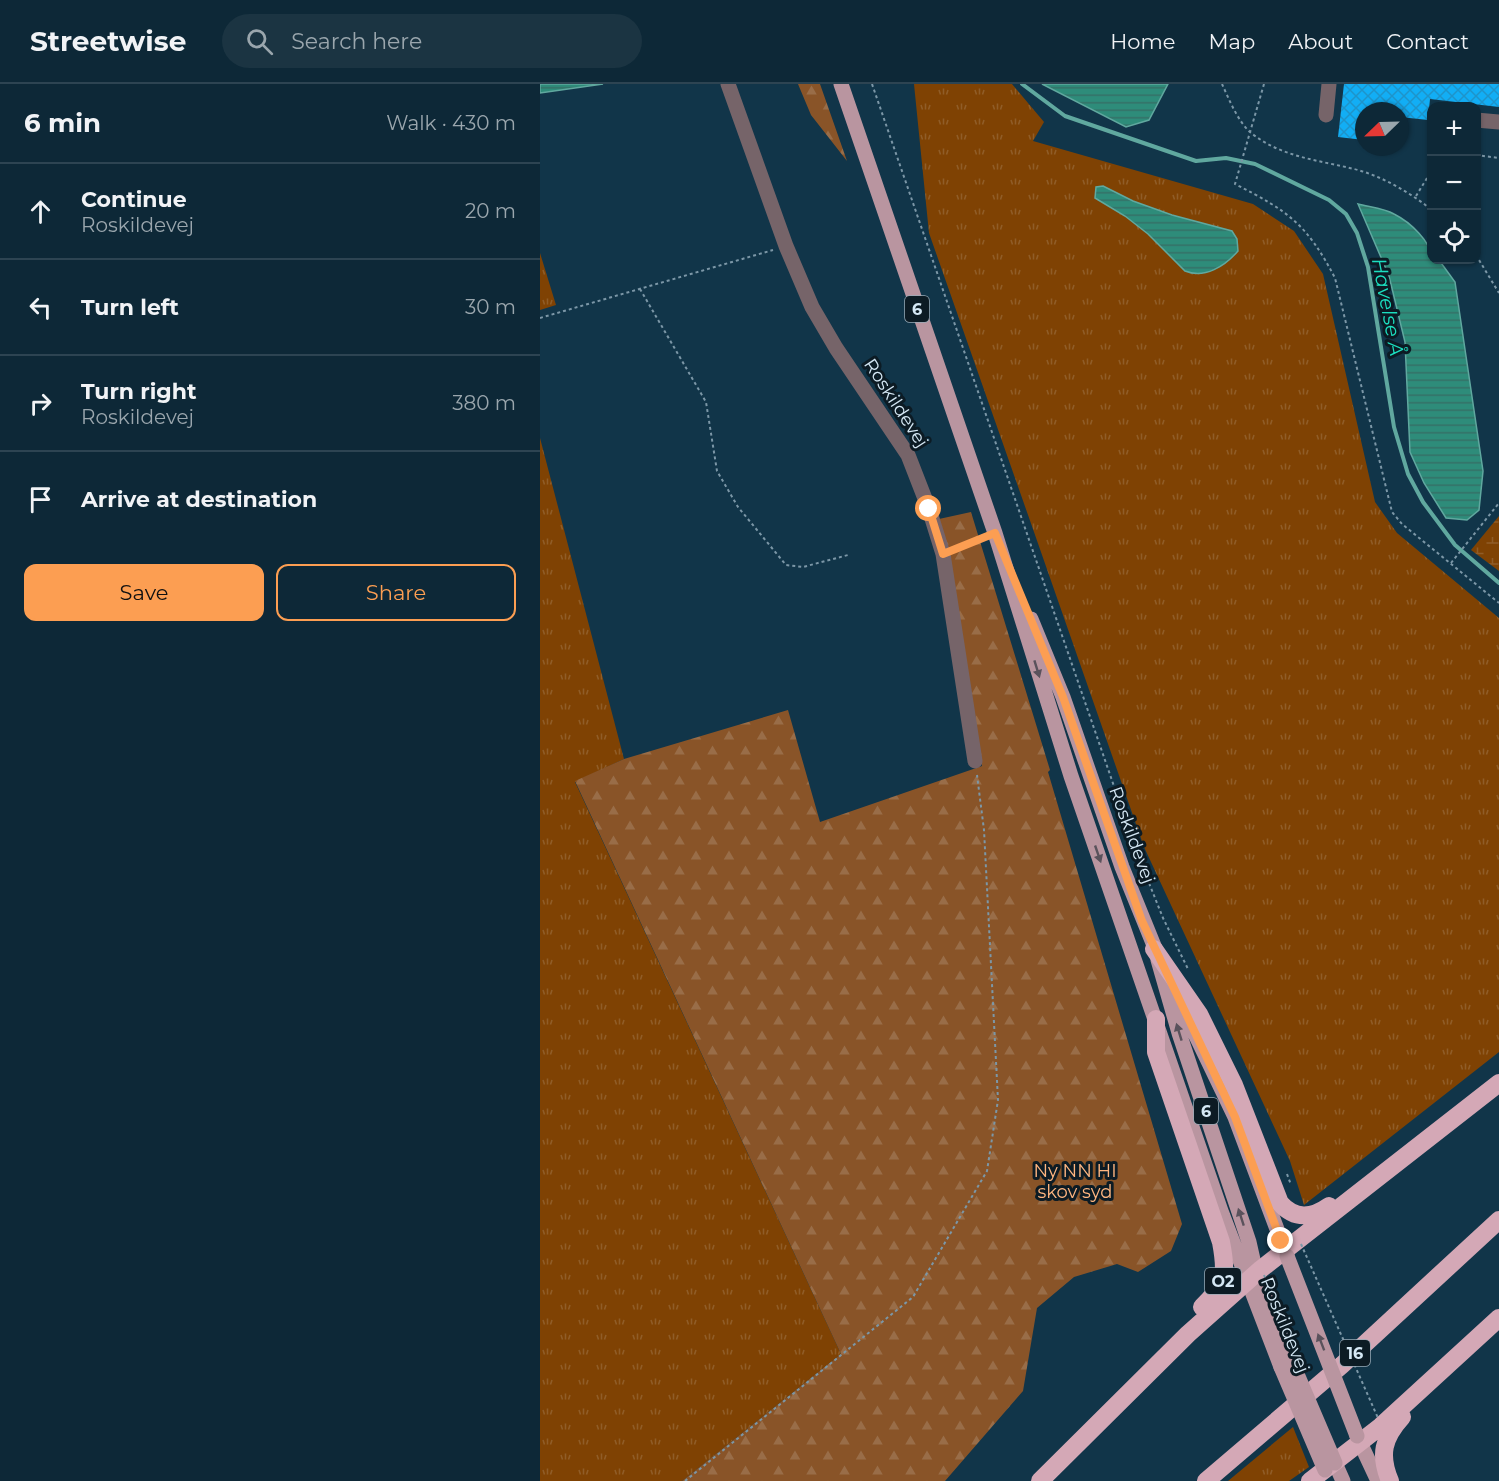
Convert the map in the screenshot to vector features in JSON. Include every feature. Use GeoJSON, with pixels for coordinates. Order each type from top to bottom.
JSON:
{"type":"FeatureCollection","features":[{"type":"Feature","properties":{"kind":"highway"},"geometry":{"type":"LineString","coordinates":[[1154,949],[1199,1014],[1234,1085],[1280,1203],[1295,1214],[1305,1217],[1317,1214],[1423,1133],[1470,1106]]}},
{"type":"Feature","properties":{"kind":"highway","name":"O2"},"geometry":{"type":"LineString","coordinates":[[1040,1481],[1069,1441],[1212,1298],[1224,1280],[1225,1263],[1221,1242],[1156,1052],[1156,1019]]}},
{"type":"Feature","properties":{"kind":"highway"},"geometry":{"type":"LineString","coordinates":[[1251,1278],[1499,1083]]}},
{"type":"Feature","properties":{"kind":"highway","name":"16"},"geometry":{"type":"LineString","coordinates":[[1206,1481],[1342,1365],[1499,1220]]}},
{"type":"Feature","properties":{"kind":"highway","name":"O2"},"geometry":{"type":"LineString","coordinates":[[1040,1481],[1188,1334],[1251,1278]]}},
{"type":"Feature","properties":{"kind":"highway"},"geometry":{"type":"LineString","coordinates":[[1310,1481],[1330,1472],[1358,1439],[1499,1319]]}},
{"type":"Feature","properties":{"kind":"highway"},"geometry":{"type":"LineString","coordinates":[[1390,1481],[1383,1453],[1392,1428],[1482,1341],[1499,1319]]}},
{"type":"Feature","properties":{"kind":"main road","name":"Roskildevej"},"geometry":{"type":"LineString","coordinates":[[841,84],[995,533],[1071,776],[1156,1019],[1251,1278],[1330,1472],[1343,1481]]}},
{"type":"Feature","properties":{"kind":"main road","name":"Roskildevej"},"geometry":{"type":"LineString","coordinates":[[995,533],[1063,697],[1122,867],[1154,949],[1235,1117],[1293,1247],[1358,1439],[1378,1481]]}},
{"type":"Feature","properties":{"kind":"main road","name":"Roskildevej"},"geometry":{"type":"LineString","coordinates":[[1154,949],[1179,1033],[1250,1242],[1251,1278]]}},
{"type":"Feature","properties":{"kind":"street","name":"Roskildevej"},"geometry":{"type":"LineString","coordinates":[[728,84],[786,246],[812,307],[908,455],[929,509],[943,554],[975,761]]}},
{"type":"Feature","properties":{"kind":"street"},"geometry":{"type":"LineString","coordinates":[[1326,115],[1329,84]]}},
{"type":"Feature","properties":{"kind":"street"},"geometry":{"type":"LineString","coordinates":[[1481,120],[1499,122]]}},
{"type":"Feature","properties":{"kind":"path"},"geometry":{"type":"LineString","coordinates":[[872,84],[1137,853],[1163,918],[1188,970]]}},
{"type":"Feature","properties":{"kind":"path"},"geometry":{"type":"LineString","coordinates":[[1222,84],[1249,130],[1270,146],[1306,160],[1356,169],[1416,197],[1427,207]]}},
{"type":"Feature","properties":{"kind":"path"},"geometry":{"type":"LineString","coordinates":[[1264,84],[1235,184],[1292,217],[1318,244],[1335,278],[1392,512],[1402,524],[1499,603]]}},
{"type":"Feature","properties":{"kind":"path"},"geometry":{"type":"LineString","coordinates":[[1481,156],[1499,158]]}},
{"type":"Feature","properties":{"kind":"path"},"geometry":{"type":"LineString","coordinates":[[1416,197],[1427,177]]}},
{"type":"Feature","properties":{"kind":"path"},"geometry":{"type":"LineString","coordinates":[[540,318],[786,246]]}},
{"type":"Feature","properties":{"kind":"path"},"geometry":{"type":"LineString","coordinates":[[1481,263],[1499,293]]}},
{"type":"Feature","properties":{"kind":"path"},"geometry":{"type":"LineString","coordinates":[[640,289],[706,402],[717,471],[738,507],[786,565],[803,567],[848,555]]}},
{"type":"Feature","properties":{"kind":"path"},"geometry":{"type":"LineString","coordinates":[[1450,563],[1499,503]]}},
{"type":"Feature","properties":{"kind":"path"},"geometry":{"type":"LineString","coordinates":[[943,554],[995,533]]}},
{"type":"Feature","properties":{"kind":"path"},"geometry":{"type":"LineString","coordinates":[[685,1481],[913,1297],[987,1171],[998,1100],[984,830],[975,761]]}},
{"type":"Feature","properties":{"kind":"path"},"geometry":{"type":"LineString","coordinates":[[1284,1169],[1293,1191],[1295,1214]]}},
{"type":"Feature","properties":{"kind":"path"},"geometry":{"type":"LineString","coordinates":[[1293,1247],[1378,1418]]}},
{"type":"Feature","properties":{"kind":"green space"},"geometry":{"type":"Polygon","coordinates":[[[798,84],[820,84],[847,161],[811,115],[798,84]]]}},
{"type":"Feature","properties":{"kind":"green space"},"geometry":{"type":"Polygon","coordinates":[[[914,84],[1012,84],[1044,122],[1033,141],[1253,204],[1294,231],[1323,274],[1375,502],[1397,533],[1499,618],[1499,1052],[1304,1205],[1290,1161],[1144,847],[929,233],[914,84]]]}},
{"type":"Feature","properties":{"kind":"green space"},"geometry":{"type":"Polygon","coordinates":[[[540,253],[556,305],[540,310],[540,253]]]}},
{"type":"Feature","properties":{"kind":"green space"},"geometry":{"type":"Polygon","coordinates":[[[540,438],[624,759],[575,782],[841,1354],[682,1481],[540,1481],[540,438]]]}},
{"type":"Feature","properties":{"kind":"green space","name":"Ny NN HI skov syd"},"geometry":{"type":"Polygon","coordinates":[[[971,512],[1050,770],[1048,772],[1182,1224],[1171,1251],[1138,1272],[1117,1264],[1074,1277],[1037,1308],[1023,1391],[945,1481],[682,1481],[841,1354],[575,781],[624,759],[788,710],[820,822],[982,766],[939,519],[971,512]]]}},
{"type":"Feature","properties":{"kind":"green space"},"geometry":{"type":"Polygon","coordinates":[[[1499,516],[1499,571],[1471,550],[1499,516]]]}},
{"type":"Feature","properties":{"kind":"green space"},"geometry":{"type":"Polygon","coordinates":[[[1293,1427],[1309,1467],[1289,1481],[1228,1481],[1293,1427]]]}},
{"type":"Feature","properties":{"kind":"shaded area"},"geometry":{"type":"Polygon","coordinates":[[[540,84],[603,84],[540,93],[540,84]]]}},
{"type":"Feature","properties":{"kind":"shaded area"},"geometry":{"type":"Polygon","coordinates":[[[1042,84],[1168,84],[1149,120],[1126,127],[1042,84]]]}},
{"type":"Feature","properties":{"kind":"shaded area"},"geometry":{"type":"Polygon","coordinates":[[[1103,186],[1133,201],[1172,215],[1232,231],[1237,239],[1238,251],[1214,270],[1200,273],[1185,271],[1148,234],[1125,216],[1095,198],[1096,187],[1103,186]]]}},
{"type":"Feature","properties":{"kind":"shaded area"},"geometry":{"type":"Polygon","coordinates":[[[1358,204],[1386,210],[1407,222],[1427,244],[1427,264],[1442,264],[1455,282],[1483,471],[1479,510],[1467,520],[1446,518],[1424,483],[1410,452],[1405,342],[1389,276],[1358,204]]]}},
{"type":"Feature","properties":{"kind":"building"},"geometry":{"type":"Polygon","coordinates":[[[1344,84],[1499,84],[1499,107],[1481,105],[1481,102],[1430,99],[1430,102],[1427,102],[1427,120],[1409,118],[1409,102],[1355,102],[1355,139],[1338,137],[1344,84]]]}},
{"type":"Feature","properties":{"kind":"waterway","name":"Havelse Å"},"geometry":{"type":"LineString","coordinates":[[1022,84],[1065,116],[1196,161],[1226,158],[1255,164],[1329,200],[1346,214],[1357,233],[1368,267],[1394,427],[1408,474],[1423,502],[1455,545],[1499,583]]}},
{"type":"Feature","properties":{"kind":"route"},"geometry":{"type":"LineString","coordinates":[[929,509],[943,554],[978,542],[995,533],[1063,697],[1142,921],[1235,1117],[1281,1241]]}}]}
